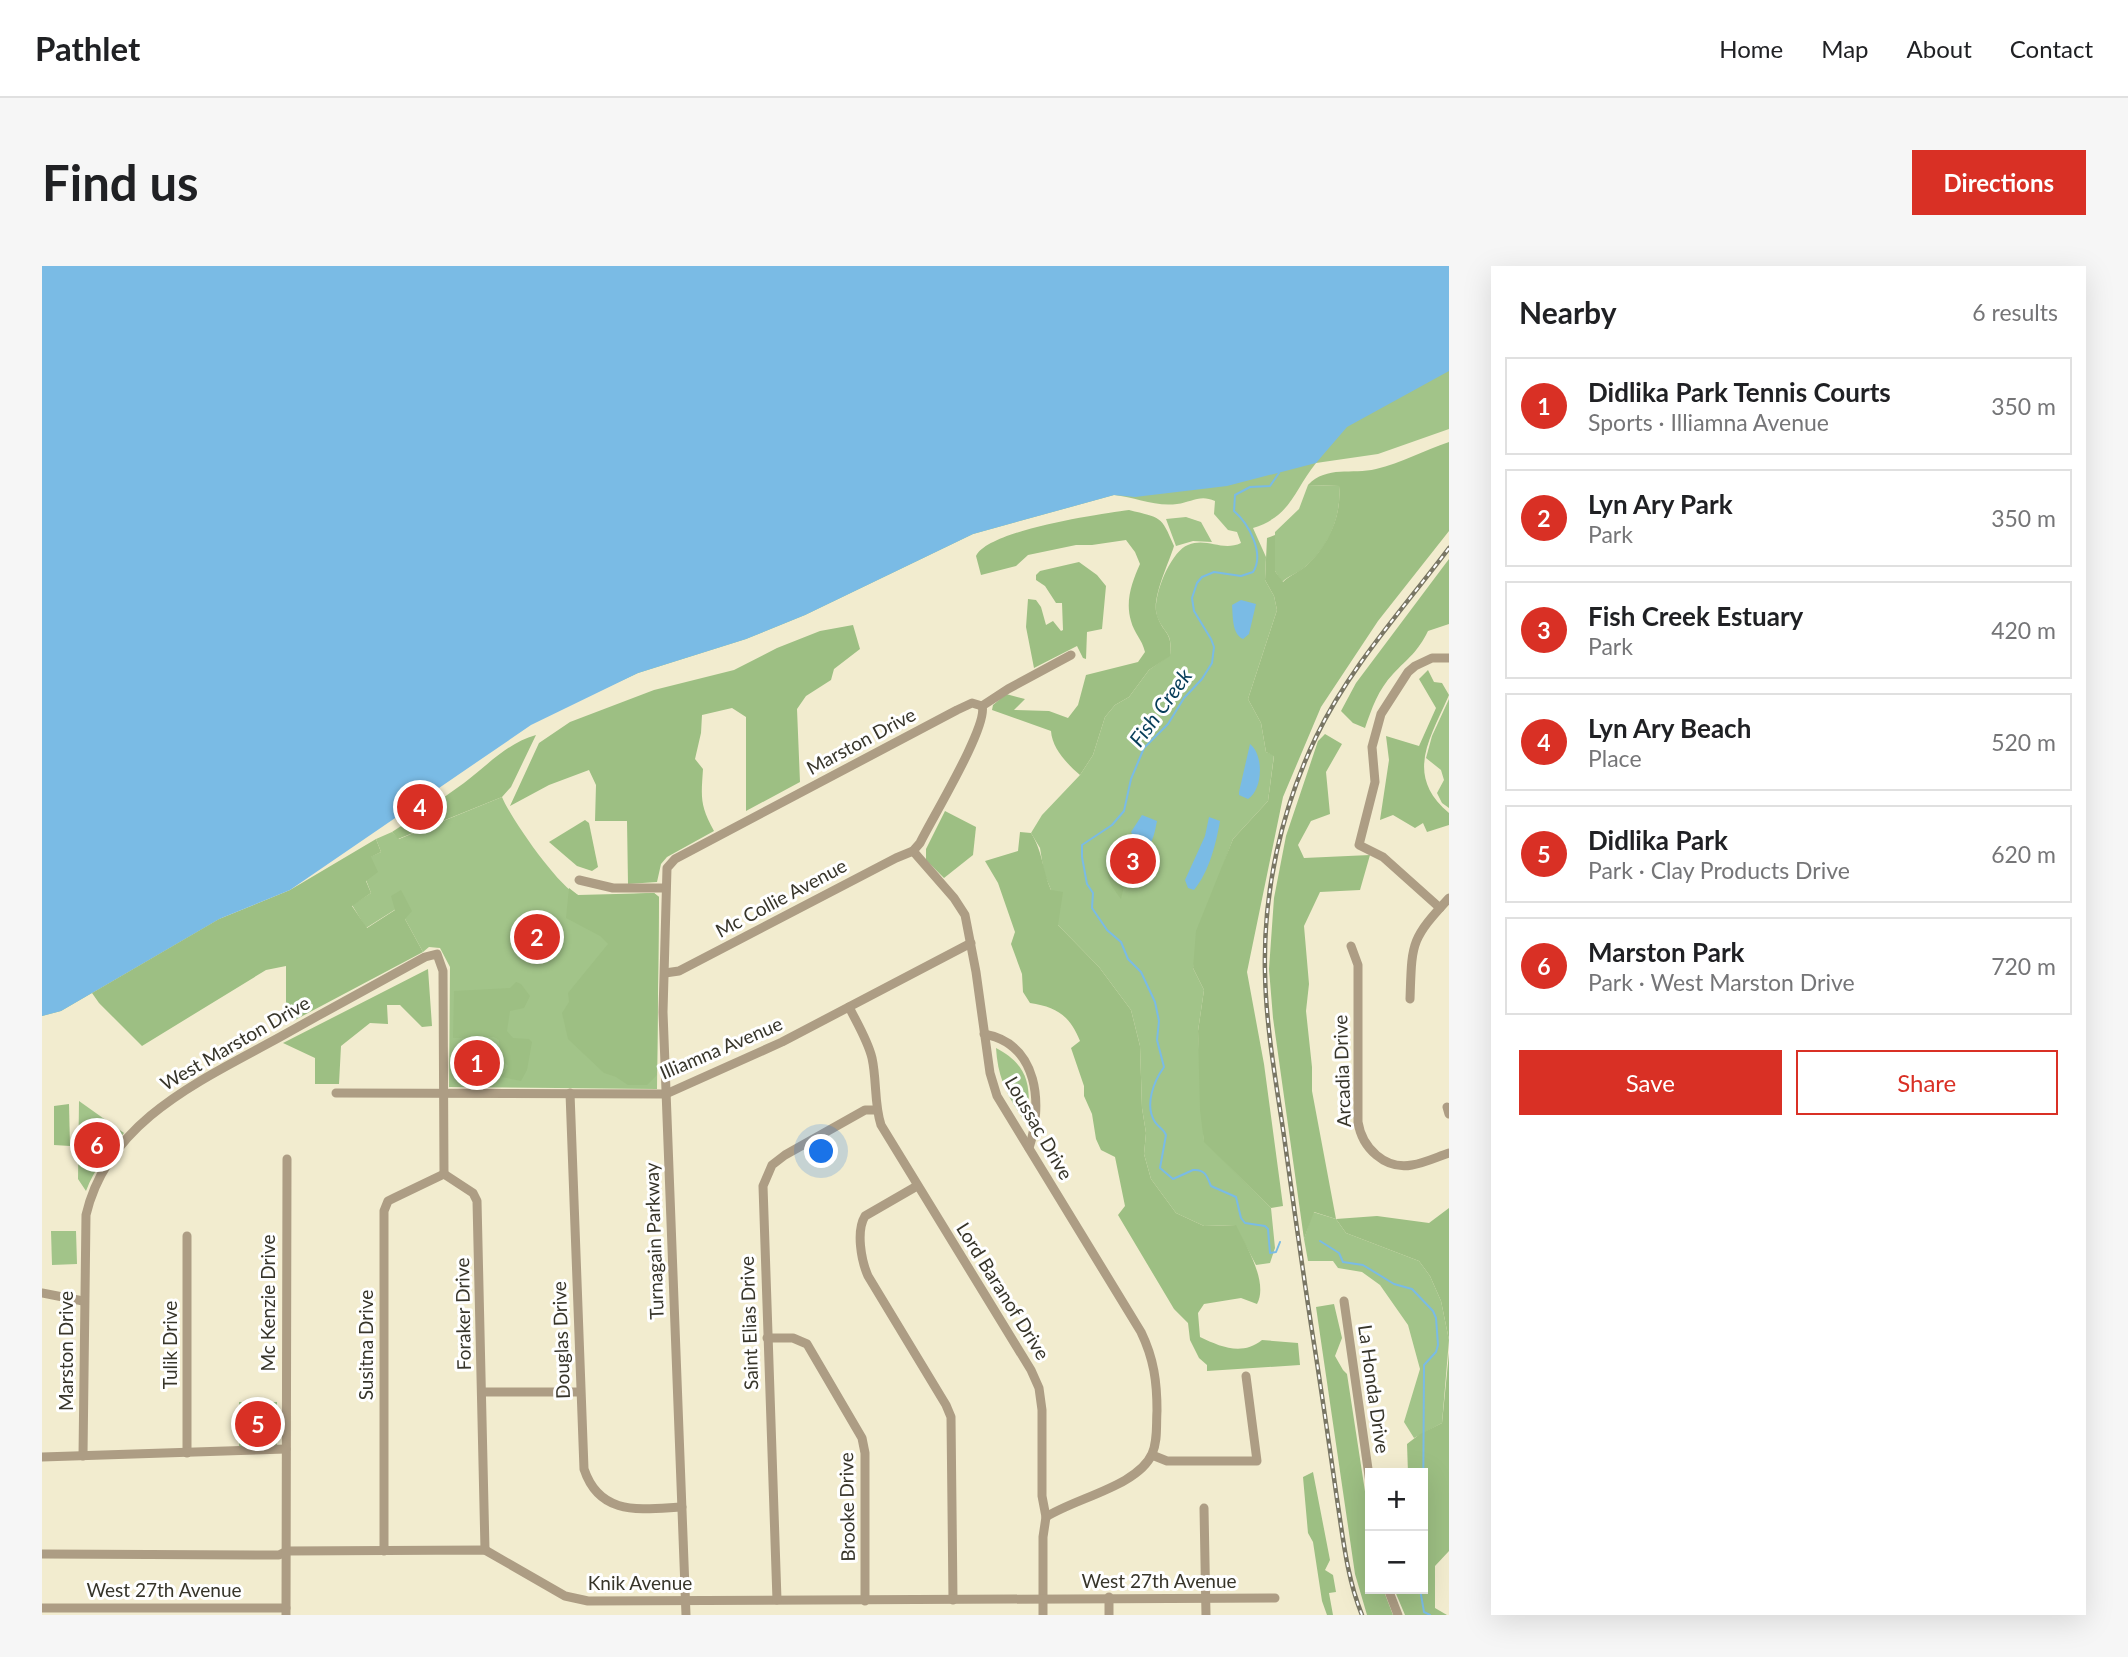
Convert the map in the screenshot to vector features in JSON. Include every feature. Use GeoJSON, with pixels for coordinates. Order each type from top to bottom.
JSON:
{"type":"FeatureCollection","features":[{"type":"Feature","properties":{"kind":"street","name":"Marston Drive"},"geometry":{"type":"LineString","coordinates":[[668,865],[957,710],[972,704],[982,706],[1071,655]]}},
{"type":"Feature","properties":{"kind":"street"},"geometry":{"type":"LineString","coordinates":[[1440,908],[1383,857],[1359,845],[1375,782],[1373,747],[1381,714],[1393,693],[1415,666],[1432,659],[1449,658]]}},
{"type":"Feature","properties":{"kind":"street"},"geometry":{"type":"LineString","coordinates":[[913,851],[961,768],[984,717],[982,706]]}},
{"type":"Feature","properties":{"kind":"street","name":"Loussac Drive"},"geometry":{"type":"LineString","coordinates":[[913,851],[960,905],[967,922],[990,1073],[997,1097],[1147,1343],[1157,1382],[1156,1437],[1152,1455]]}},
{"type":"Feature","properties":{"kind":"street","name":"Mc Collie Avenue"},"geometry":{"type":"LineString","coordinates":[[665,973],[679,971],[913,851]]}},
{"type":"Feature","properties":{"kind":"street","name":"Turnagain Parkway"},"geometry":{"type":"LineString","coordinates":[[668,865],[665,888],[663,1012],[686,1615]]}},
{"type":"Feature","properties":{"kind":"street"},"geometry":{"type":"LineString","coordinates":[[579,880],[613,888],[665,888]]}},
{"type":"Feature","properties":{"kind":"street"},"geometry":{"type":"LineString","coordinates":[[1410,999],[1410,958],[1414,944],[1423,927],[1449,898]]}},
{"type":"Feature","properties":{"kind":"street","name":"Illiamna Avenue"},"geometry":{"type":"LineString","coordinates":[[336,1093],[666,1094],[753,1056],[971,943]]}},
{"type":"Feature","properties":{"kind":"street","name":"Arcadia Drive"},"geometry":{"type":"LineString","coordinates":[[1351,946],[1358,965],[1358,1122],[1362,1137],[1376,1155],[1398,1165],[1417,1164],[1449,1153]]}},
{"type":"Feature","properties":{"kind":"street","name":"West Marston Drive"},"geometry":{"type":"LineString","coordinates":[[84,1246],[91,1192],[120,1144],[153,1113],[203,1079],[425,957],[438,954],[443,971],[443,1093]]}},
{"type":"Feature","properties":{"kind":"street","name":"Lord Baranof Drive"},"geometry":{"type":"LineString","coordinates":[[849,1007],[872,1059],[876,1110],[881,1125],[1031,1370],[1039,1388],[1042,1410],[1042,1496],[1046,1517],[1042,1537],[1042,1615]]}},
{"type":"Feature","properties":{"kind":"street"},"geometry":{"type":"LineString","coordinates":[[984,1034],[1004,1041],[1031,1071],[1035,1088],[1035,1128],[1029,1148]]}},
{"type":"Feature","properties":{"kind":"street"},"geometry":{"type":"LineString","coordinates":[[443,1093],[444,1174]]}},
{"type":"Feature","properties":{"kind":"street","name":"Douglas Drive"},"geometry":{"type":"LineString","coordinates":[[570,1093],[584,1469],[595,1490],[608,1501],[623,1508],[682,1507]]}},
{"type":"Feature","properties":{"kind":"street","name":"Saint Elias Drive"},"geometry":{"type":"LineString","coordinates":[[777,1600],[762,1193],[772,1165],[785,1155],[866,1110],[876,1110]]}},
{"type":"Feature","properties":{"kind":"street","name":"Mc Kenzie Drive"},"geometry":{"type":"LineString","coordinates":[[286,1159],[286,1611]]}},
{"type":"Feature","properties":{"kind":"street","name":"Foraker Drive"},"geometry":{"type":"LineString","coordinates":[[444,1174],[473,1194],[477,1201],[485,1550]]}},
{"type":"Feature","properties":{"kind":"street","name":"Susitna Drive"},"geometry":{"type":"LineString","coordinates":[[384,1551],[384,1210],[394,1198],[444,1174]]}},
{"type":"Feature","properties":{"kind":"street"},"geometry":{"type":"LineString","coordinates":[[917,1186],[863,1220],[863,1259],[868,1276],[951,1417],[953,1600]]}},
{"type":"Feature","properties":{"kind":"street","name":"Tulik Drive"},"geometry":{"type":"LineString","coordinates":[[187,1236],[187,1453]]}},
{"type":"Feature","properties":{"kind":"street","name":"Marston Drive"},"geometry":{"type":"LineString","coordinates":[[83,1456],[84,1246]]}},
{"type":"Feature","properties":{"kind":"street"},"geometry":{"type":"LineString","coordinates":[[42,1293],[83,1301]]}},
{"type":"Feature","properties":{"kind":"street","name":"La Honda Drive"},"geometry":{"type":"LineString","coordinates":[[1344,1301],[1368,1468]]}},
{"type":"Feature","properties":{"kind":"street","name":"Brooke Drive"},"geometry":{"type":"LineString","coordinates":[[767,1338],[793,1338],[807,1345],[862,1438],[865,1453],[864,1601]]}},
{"type":"Feature","properties":{"kind":"street"},"geometry":{"type":"LineString","coordinates":[[1046,1517],[1132,1477],[1146,1465],[1152,1455],[1167,1461],[1258,1461],[1246,1377]]}},
{"type":"Feature","properties":{"kind":"street"},"geometry":{"type":"LineString","coordinates":[[482,1392],[580,1392]]}},
{"type":"Feature","properties":{"kind":"street"},"geometry":{"type":"LineString","coordinates":[[42,1457],[286,1449]]}},
{"type":"Feature","properties":{"kind":"street"},"geometry":{"type":"LineString","coordinates":[[1204,1508],[1206,1615]]}},
{"type":"Feature","properties":{"kind":"street","name":"Knik Avenue"},"geometry":{"type":"LineString","coordinates":[[42,1554],[279,1555],[287,1551],[485,1550],[572,1599],[588,1601],[1042,1600]]}},
{"type":"Feature","properties":{"kind":"street"},"geometry":{"type":"LineString","coordinates":[[1390,1594],[1398,1615]]}},
{"type":"Feature","properties":{"kind":"street"},"geometry":{"type":"LineString","coordinates":[[1109,1597],[1109,1615]]}},
{"type":"Feature","properties":{"kind":"street","name":"West 27th Avenue"},"geometry":{"type":"LineString","coordinates":[[1042,1600],[1109,1597],[1275,1598]]}},
{"type":"Feature","properties":{"kind":"street","name":"West 27th Avenue"},"geometry":{"type":"LineString","coordinates":[[42,1608],[134,1612],[286,1611]]}},
{"type":"Feature","properties":{"kind":"green space"},"geometry":{"type":"Polygon","coordinates":[[[1449,266],[1449,429],[1378,454],[1316,463],[1284,510],[1266,523],[1253,528],[1266,557],[1265,580],[1274,596],[1277,610],[1248,699],[1261,723],[1266,752],[1274,755],[1268,801],[1233,839],[1217,882],[1193,968],[1204,990],[1198,1031],[1204,1141],[1271,1208],[1275,1248],[1270,1263],[1256,1265],[1235,1225],[1204,1226],[1176,1213],[1151,1179],[1144,1154],[1146,1133],[1142,1108],[1140,1046],[1131,1010],[1099,967],[1058,925],[1040,848],[1031,833],[1042,815],[1080,775],[1093,755],[1105,717],[1115,705],[1129,697],[1149,670],[1170,655],[1169,637],[1157,616],[1156,608],[1164,576],[1175,556],[1188,545],[1195,543],[1227,546],[1241,543],[1237,532],[1228,530],[1214,514],[1215,501],[1210,499],[1200,498],[1169,505],[1114,495],[973,534],[805,615],[746,639],[638,673],[530,723],[219,919],[61,1011],[42,1016],[42,727],[1449,266]]]}},
{"type":"Feature","properties":{"kind":"green space"},"geometry":{"type":"Polygon","coordinates":[[[1449,442],[1449,531],[1378,621],[1321,707],[1283,797],[1247,972],[1264,1064],[1283,1206],[1271,1208],[1204,1142],[1200,1110],[1198,1031],[1204,990],[1193,968],[1196,931],[1233,839],[1268,801],[1274,756],[1266,752],[1261,723],[1248,699],[1277,610],[1274,596],[1265,580],[1267,538],[1275,535],[1275,571],[1283,582],[1314,558],[1327,540],[1336,519],[1339,486],[1308,485],[1315,479],[1332,473],[1376,469],[1449,442]]]}},
{"type":"Feature","properties":{"kind":"green space"},"geometry":{"type":"Polygon","coordinates":[[[1308,485],[1339,486],[1336,519],[1321,550],[1302,569],[1282,582],[1275,571],[1275,532],[1299,509],[1308,485]]]}},
{"type":"Feature","properties":{"kind":"green space"},"geometry":{"type":"Polygon","coordinates":[[[1129,510],[1159,519],[1174,546],[1156,600],[1159,621],[1170,641],[1170,656],[1149,670],[1129,697],[1115,705],[1105,717],[1093,755],[1080,775],[1057,749],[1051,731],[992,710],[993,705],[1006,694],[1025,699],[1014,710],[1049,711],[1068,718],[1078,705],[1086,675],[1138,662],[1145,652],[1129,614],[1132,585],[1140,564],[1135,552],[1126,540],[1076,545],[1028,555],[1016,566],[981,575],[976,556],[1001,538],[1022,531],[1071,519],[1129,510]]]}},
{"type":"Feature","properties":{"kind":"green space"},"geometry":{"type":"Polygon","coordinates":[[[1186,517],[1201,522],[1212,542],[1193,541],[1176,546],[1166,519],[1186,517]]]}},
{"type":"Feature","properties":{"kind":"green space"},"geometry":{"type":"Polygon","coordinates":[[[1449,559],[1449,624],[1428,631],[1416,650],[1383,686],[1365,728],[1353,723],[1341,711],[1356,683],[1449,559]]]}},
{"type":"Feature","properties":{"kind":"green space"},"geometry":{"type":"Polygon","coordinates":[[[1079,562],[1097,575],[1106,586],[1102,629],[1087,632],[1086,659],[1077,646],[1034,668],[1026,627],[1028,599],[1036,600],[1041,607],[1046,625],[1053,621],[1063,630],[1062,603],[1056,603],[1045,586],[1036,580],[1036,575],[1040,571],[1079,562]]]}},
{"type":"Feature","properties":{"kind":"green space"},"geometry":{"type":"Polygon","coordinates":[[[853,625],[860,649],[834,669],[831,680],[806,696],[797,709],[800,782],[746,811],[746,717],[732,708],[702,715],[695,759],[703,769],[702,801],[714,831],[667,857],[661,864],[657,882],[628,884],[627,821],[595,821],[596,785],[589,770],[549,785],[510,806],[539,743],[570,722],[654,690],[734,670],[777,648],[820,631],[853,625]]]}},
{"type":"Feature","properties":{"kind":"green space"},"geometry":{"type":"Polygon","coordinates":[[[1428,670],[1434,682],[1442,683],[1449,695],[1429,742],[1424,771],[1427,785],[1435,799],[1449,813],[1449,825],[1427,832],[1423,823],[1415,828],[1393,815],[1380,820],[1389,760],[1386,736],[1419,746],[1436,708],[1419,679],[1428,670]]]}},
{"type":"Feature","properties":{"kind":"green space"},"geometry":{"type":"Polygon","coordinates":[[[1449,699],[1449,808],[1442,803],[1437,793],[1444,780],[1441,770],[1426,758],[1432,736],[1449,699]]]}},
{"type":"Feature","properties":{"kind":"green space"},"geometry":{"type":"Polygon","coordinates":[[[1325,734],[1342,744],[1326,772],[1330,814],[1311,821],[1298,845],[1304,858],[1370,855],[1360,890],[1320,892],[1304,926],[1309,984],[1306,1011],[1312,1091],[1336,1219],[1314,1212],[1304,1239],[1273,1018],[1269,969],[1274,898],[1286,836],[1318,741],[1325,734]]]}},
{"type":"Feature","properties":{"kind":"green space"},"geometry":{"type":"Polygon","coordinates":[[[536,735],[511,787],[502,797],[398,839],[392,832],[507,749],[536,735]]]}},
{"type":"Feature","properties":{"kind":"green space"},"geometry":{"type":"Polygon","coordinates":[[[502,797],[525,835],[559,880],[570,890],[583,896],[654,893],[659,897],[657,1089],[449,1087],[450,967],[440,948],[429,947],[423,952],[405,919],[396,909],[366,928],[352,905],[371,893],[366,880],[370,857],[381,852],[376,839],[392,832],[399,839],[502,797]]]}},
{"type":"Feature","properties":{"kind":"green space"},"geometry":{"type":"Polygon","coordinates":[[[945,811],[976,827],[973,855],[944,878],[926,860],[926,849],[945,811]]]}},
{"type":"Feature","properties":{"kind":"green space"},"geometry":{"type":"Polygon","coordinates":[[[585,820],[589,823],[598,867],[592,871],[577,866],[549,842],[585,820]]]}},
{"type":"Feature","properties":{"kind":"green space"},"geometry":{"type":"Polygon","coordinates":[[[1020,832],[1031,833],[1035,840],[1051,890],[1063,892],[1058,925],[1099,967],[1131,1010],[1140,1046],[1142,1108],[1146,1133],[1144,1154],[1151,1179],[1176,1213],[1204,1226],[1236,1225],[1258,1274],[1260,1295],[1257,1304],[1241,1298],[1204,1304],[1198,1313],[1200,1337],[1239,1349],[1262,1340],[1298,1343],[1300,1365],[1207,1371],[1207,1365],[1199,1358],[1190,1340],[1188,1323],[1174,1309],[1118,1215],[1125,1206],[1115,1157],[1101,1150],[1096,1139],[1092,1114],[1084,1096],[1084,1086],[1071,1048],[1080,1041],[1067,1019],[1055,1010],[1030,1003],[1023,992],[1022,974],[1011,944],[1015,932],[998,883],[985,861],[1018,851],[1020,832]]]}},
{"type":"Feature","properties":{"kind":"green space"},"geometry":{"type":"Polygon","coordinates":[[[376,839],[381,852],[371,857],[378,872],[366,881],[371,893],[352,906],[367,928],[395,910],[391,896],[401,890],[412,911],[405,919],[423,952],[293,1021],[286,1002],[286,966],[266,970],[142,1046],[92,993],[219,919],[290,890],[376,839]]]}},
{"type":"Feature","properties":{"kind":"green space"},"geometry":{"type":"Polygon","coordinates":[[[1111,859],[1120,862],[1115,874],[1124,886],[1121,899],[1111,885],[1108,875],[1111,859]]]}},
{"type":"Feature","properties":{"kind":"green space"},"geometry":{"type":"Polygon","coordinates":[[[569,888],[578,895],[654,893],[659,897],[657,1075],[647,1085],[628,1085],[604,1073],[568,1039],[562,1013],[569,1002],[568,993],[608,944],[600,936],[566,918],[569,888]]]}},
{"type":"Feature","properties":{"kind":"green space"},"geometry":{"type":"Polygon","coordinates":[[[428,969],[432,1026],[422,1027],[400,1005],[387,1005],[388,1024],[370,1023],[341,1046],[339,1084],[315,1084],[315,1058],[283,1043],[428,969]]]}},
{"type":"Feature","properties":{"kind":"green space"},"geometry":{"type":"Polygon","coordinates":[[[516,982],[521,984],[530,996],[524,1008],[510,1011],[507,1031],[513,1038],[529,1039],[532,1042],[527,1070],[521,1081],[502,1077],[508,1066],[500,1058],[499,1040],[494,1037],[453,1038],[454,991],[510,988],[516,982]]]}},
{"type":"Feature","properties":{"kind":"green space"},"geometry":{"type":"Polygon","coordinates":[[[996,1048],[1016,1063],[1026,1080],[1028,1126],[1006,1089],[999,1070],[996,1048]]]}},
{"type":"Feature","properties":{"kind":"green space"},"geometry":{"type":"Polygon","coordinates":[[[79,1101],[124,1133],[107,1153],[86,1191],[78,1179],[79,1101]]]}},
{"type":"Feature","properties":{"kind":"green space"},"geometry":{"type":"Polygon","coordinates":[[[69,1104],[70,1146],[54,1145],[54,1106],[69,1104]]]}},
{"type":"Feature","properties":{"kind":"green space"},"geometry":{"type":"Polygon","coordinates":[[[1449,1208],[1449,1340],[1441,1301],[1430,1276],[1419,1261],[1346,1233],[1336,1219],[1377,1216],[1429,1223],[1449,1208]]]}},
{"type":"Feature","properties":{"kind":"green space"},"geometry":{"type":"Polygon","coordinates":[[[1313,1212],[1336,1219],[1346,1233],[1419,1261],[1430,1276],[1441,1301],[1449,1340],[1442,1423],[1414,1438],[1404,1422],[1420,1369],[1408,1325],[1380,1285],[1362,1272],[1338,1268],[1333,1261],[1308,1261],[1304,1239],[1313,1212]]]}},
{"type":"Feature","properties":{"kind":"green space"},"geometry":{"type":"Polygon","coordinates":[[[51,1231],[76,1231],[77,1264],[52,1265],[51,1231]]]}},
{"type":"Feature","properties":{"kind":"green space"},"geometry":{"type":"Polygon","coordinates":[[[1334,1304],[1342,1338],[1335,1356],[1347,1374],[1365,1491],[1365,1594],[1385,1594],[1393,1615],[1367,1615],[1355,1574],[1316,1307],[1334,1304]]]}},
{"type":"Feature","properties":{"kind":"green space"},"geometry":{"type":"Polygon","coordinates":[[[1449,1353],[1449,1551],[1435,1566],[1435,1608],[1447,1615],[1405,1615],[1396,1594],[1428,1594],[1428,1468],[1408,1468],[1407,1444],[1442,1423],[1449,1353]]]}},
{"type":"Feature","properties":{"kind":"green space"},"geometry":{"type":"Polygon","coordinates":[[[239,1402],[277,1402],[277,1446],[239,1446],[239,1402]]]}},
{"type":"Feature","properties":{"kind":"green space"},"geometry":{"type":"Polygon","coordinates":[[[1313,1472],[1330,1560],[1325,1570],[1333,1575],[1336,1592],[1329,1593],[1333,1615],[1327,1615],[1322,1601],[1313,1542],[1308,1533],[1303,1477],[1313,1472]]]}},
{"type":"Feature","properties":{"kind":"water"},"geometry":{"type":"Polygon","coordinates":[[[42,266],[1449,266],[1449,371],[1347,427],[1316,463],[1227,486],[1135,497],[1114,495],[973,534],[805,615],[746,639],[638,673],[531,725],[290,890],[219,919],[61,1011],[42,1016],[42,266]]]}},
{"type":"Feature","properties":{"kind":"water"},"geometry":{"type":"Polygon","coordinates":[[[1241,600],[1256,604],[1249,634],[1243,639],[1235,629],[1232,605],[1241,600]]]}},
{"type":"Feature","properties":{"kind":"water"},"geometry":{"type":"Polygon","coordinates":[[[1250,744],[1258,756],[1260,772],[1257,788],[1248,799],[1239,795],[1239,792],[1250,744]]]}},
{"type":"Feature","properties":{"kind":"water"},"geometry":{"type":"Polygon","coordinates":[[[1142,815],[1157,821],[1152,841],[1145,850],[1138,845],[1131,832],[1142,815]]]}},
{"type":"Feature","properties":{"kind":"water"},"geometry":{"type":"Polygon","coordinates":[[[1209,817],[1220,821],[1208,866],[1194,890],[1188,888],[1185,880],[1205,836],[1209,817]]]}},
{"type":"Feature","properties":{"kind":"waterway","name":"Fish Creek"},"geometry":{"type":"LineString","coordinates":[[1279,473],[1270,486],[1250,487],[1235,495],[1234,511],[1245,523],[1254,540],[1256,565],[1253,572],[1241,576],[1214,572],[1202,577],[1197,583],[1192,598],[1194,611],[1214,647],[1212,663],[1202,679],[1184,698],[1168,724],[1144,748],[1131,779],[1124,811],[1112,825],[1082,845],[1082,857],[1087,884],[1093,893],[1092,908],[1107,930],[1121,942],[1128,959],[1141,972],[1155,1002],[1159,1021],[1157,1040],[1164,1067],[1154,1086],[1150,1108],[1155,1122],[1166,1135],[1160,1168],[1173,1179],[1193,1170],[1203,1172],[1211,1186],[1236,1197],[1241,1218],[1245,1223],[1265,1226],[1268,1229],[1270,1253],[1276,1252],[1280,1242]]}},
{"type":"Feature","properties":{"kind":"waterway","name":"Fish Creek"},"geometry":{"type":"LineString","coordinates":[[1320,1241],[1339,1253],[1343,1262],[1363,1265],[1394,1284],[1412,1289],[1433,1311],[1438,1345],[1436,1352],[1424,1365],[1423,1468]]}},
{"type":"Feature","properties":{"kind":"waterway","name":"Fish Creek"},"geometry":{"type":"LineString","coordinates":[[1421,1594],[1424,1612],[1430,1615]]}},
{"type":"Feature","properties":{"kind":"railway"},"geometry":{"type":"LineString","coordinates":[[1362,1615],[1349,1572],[1344,1543],[1272,1054],[1265,973],[1267,912],[1284,822],[1316,737],[1360,663],[1449,548]]}},
{"type":"Feature","properties":{"kind":"place","name":"Lyn Ary Beach"},"geometry":{"type":"Point","coordinates":[420,807]}},
{"type":"Feature","properties":{"kind":"place","name":"Fish Creek Estuary"},"geometry":{"type":"Point","coordinates":[1133,861]}},
{"type":"Feature","properties":{"kind":"place","name":"Lyn Ary Park"},"geometry":{"type":"Point","coordinates":[537,937]}},
{"type":"Feature","properties":{"kind":"place","name":"Didlika Park Tennis Courts"},"geometry":{"type":"Point","coordinates":[477,1063]}},
{"type":"Feature","properties":{"kind":"place","name":"Marston Park"},"geometry":{"type":"Point","coordinates":[97,1145]}},
{"type":"Feature","properties":{"kind":"place","name":"Didlika Park"},"geometry":{"type":"Point","coordinates":[258,1424]}}]}
